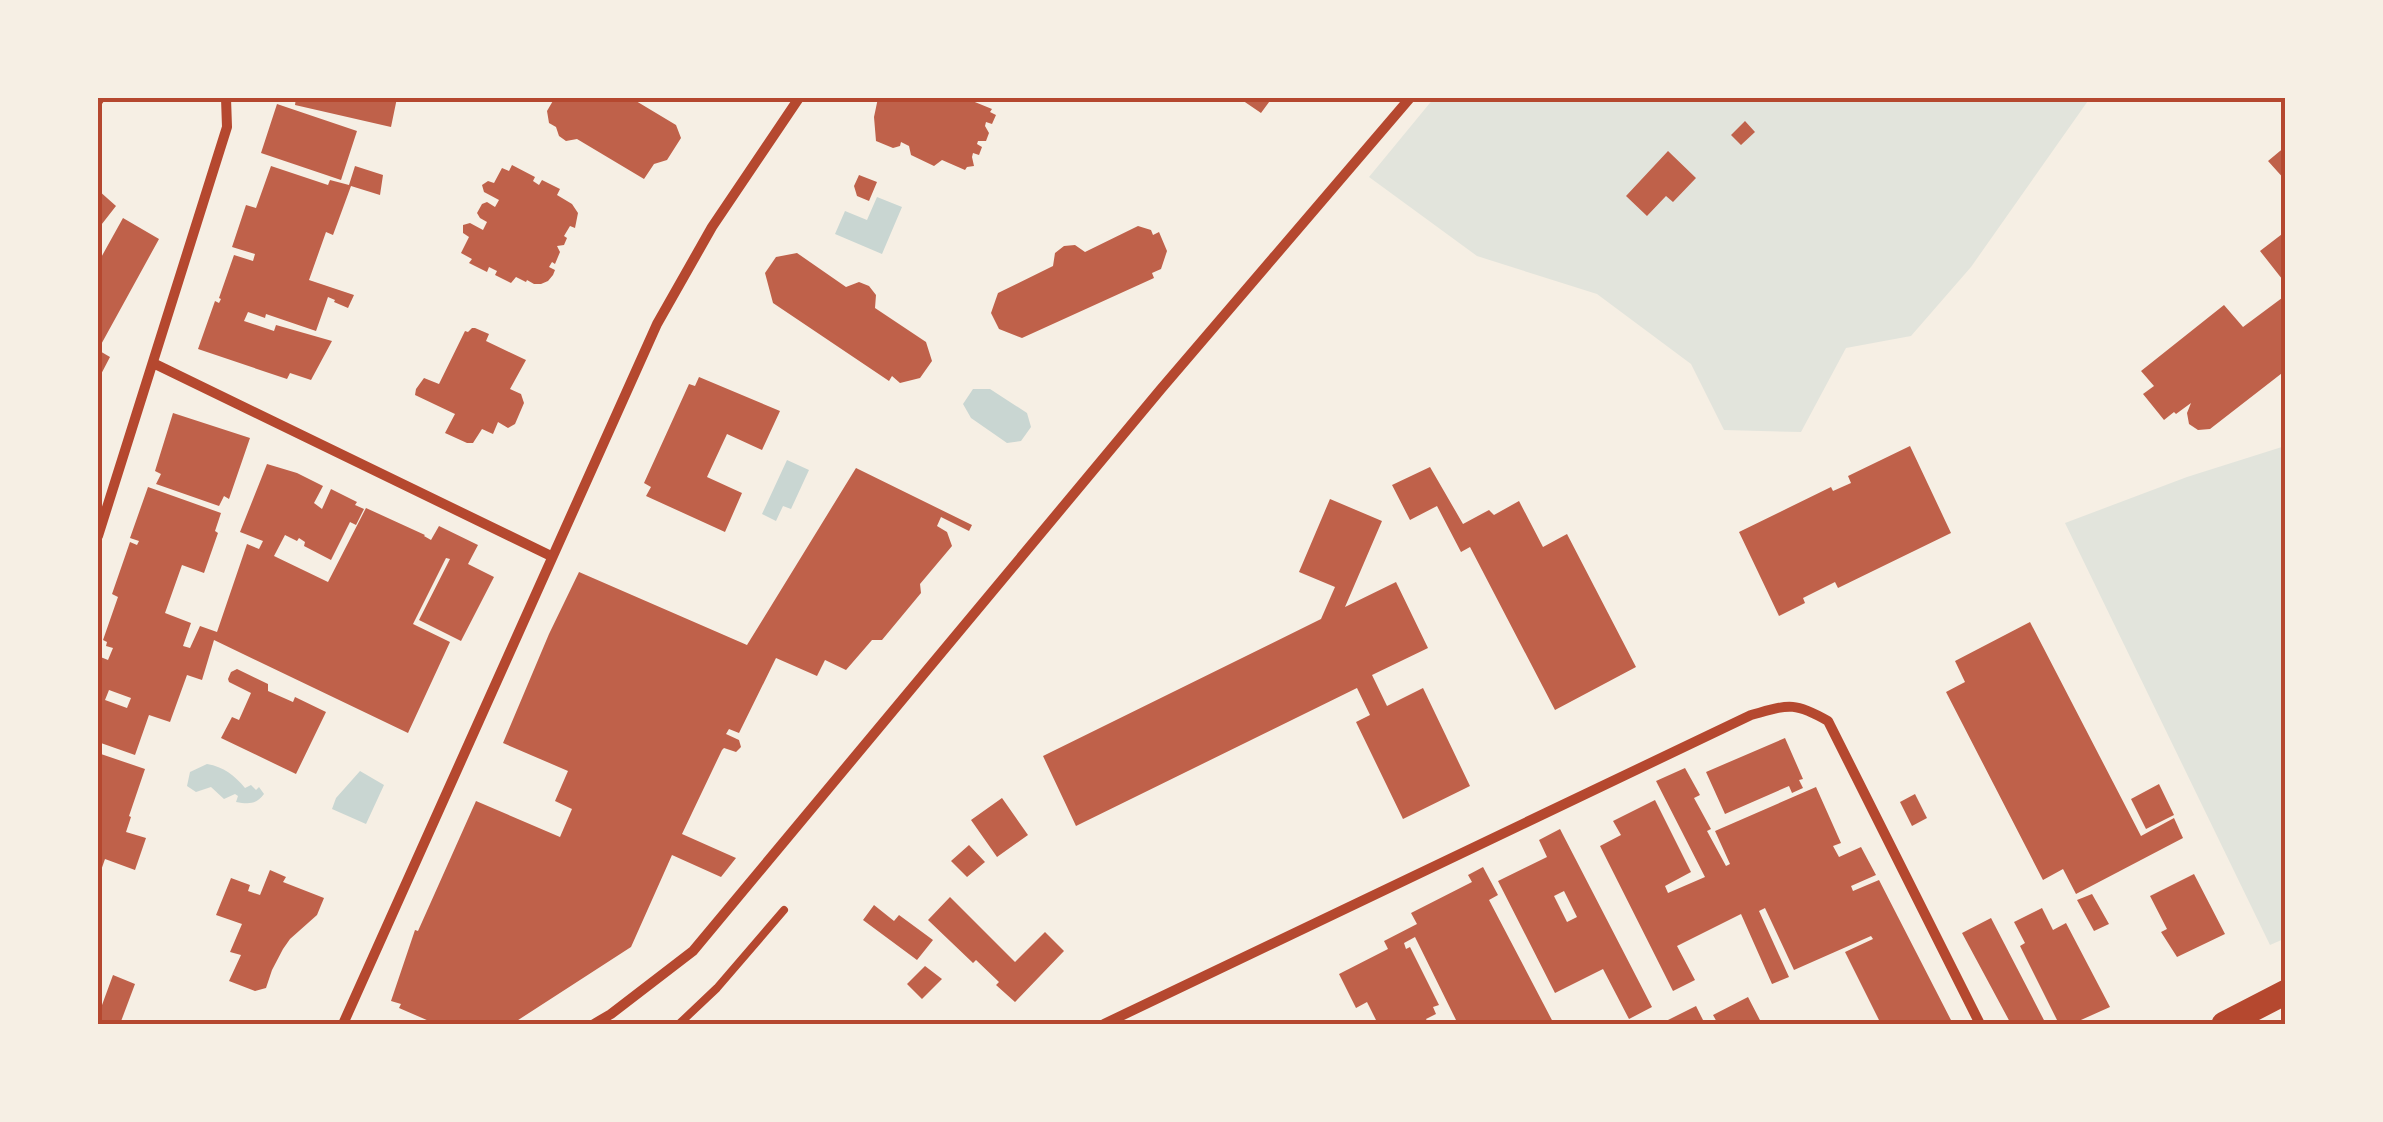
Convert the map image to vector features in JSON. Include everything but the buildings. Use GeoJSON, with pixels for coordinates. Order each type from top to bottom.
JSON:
{"type":"FeatureCollection","features":[{"type":"Feature","properties":{"kind":"main road"},"geometry":{"type":"LineString","coordinates":[[2224,1024],[2286,992]]}},
{"type":"Feature","properties":{"kind":"street"},"geometry":{"type":"LineString","coordinates":[[98,536],[227,127],[226,98]]}},
{"type":"Feature","properties":{"kind":"street"},"geometry":{"type":"LineString","coordinates":[[343,1024],[657,324],[712,227],[799,98]]}},
{"type":"Feature","properties":{"kind":"street"},"geometry":{"type":"LineString","coordinates":[[594,1024],[693,951],[1161,389],[1410,98]]}},
{"type":"Feature","properties":{"kind":"street"},"geometry":{"type":"LineString","coordinates":[[153,363],[552,556]]}},
{"type":"Feature","properties":{"kind":"street"},"geometry":{"type":"LineString","coordinates":[[1104,1024],[1751,715],[1784,706],[1805,708],[1828,721],[1980,1024]]}},
{"type":"Feature","properties":{"kind":"lane"},"geometry":{"type":"LineString","coordinates":[[679,1024],[718,988],[784,910]]}},
{"type":"Feature","properties":{"kind":"shaded area"},"geometry":{"type":"Polygon","coordinates":[[[1434,98],[2090,98],[1971,267],[1911,336],[1846,348],[1801,432],[1724,430],[1691,364],[1597,294],[1477,256],[1369,177],[1434,98]]]}},
{"type":"Feature","properties":{"kind":"shaded area"},"geometry":{"type":"Polygon","coordinates":[[[877,197],[902,207],[882,254],[835,234],[845,211],[867,220],[877,197]]]}},
{"type":"Feature","properties":{"kind":"shaded area"},"geometry":{"type":"Polygon","coordinates":[[[973,389],[990,389],[1027,413],[1031,427],[1021,441],[1007,443],[971,418],[963,404],[973,389]]]}},
{"type":"Feature","properties":{"kind":"shaded area"},"geometry":{"type":"Polygon","coordinates":[[[2285,446],[2286,938],[2270,945],[2065,523],[2187,477],[2285,446]]]}},
{"type":"Feature","properties":{"kind":"shaded area"},"geometry":{"type":"Polygon","coordinates":[[[787,460],[809,470],[791,509],[783,506],[776,521],[762,514],[787,460]]]}},
{"type":"Feature","properties":{"kind":"shaded area"},"geometry":{"type":"Polygon","coordinates":[[[207,764],[228,772],[245,788],[259,787],[264,794],[255,802],[244,803],[236,802],[235,794],[224,799],[211,787],[196,792],[187,786],[190,772],[207,764]]]}},
{"type":"Feature","properties":{"kind":"shaded area"},"geometry":{"type":"Polygon","coordinates":[[[360,771],[384,785],[366,824],[332,809],[336,798],[360,771]]]}}]}
